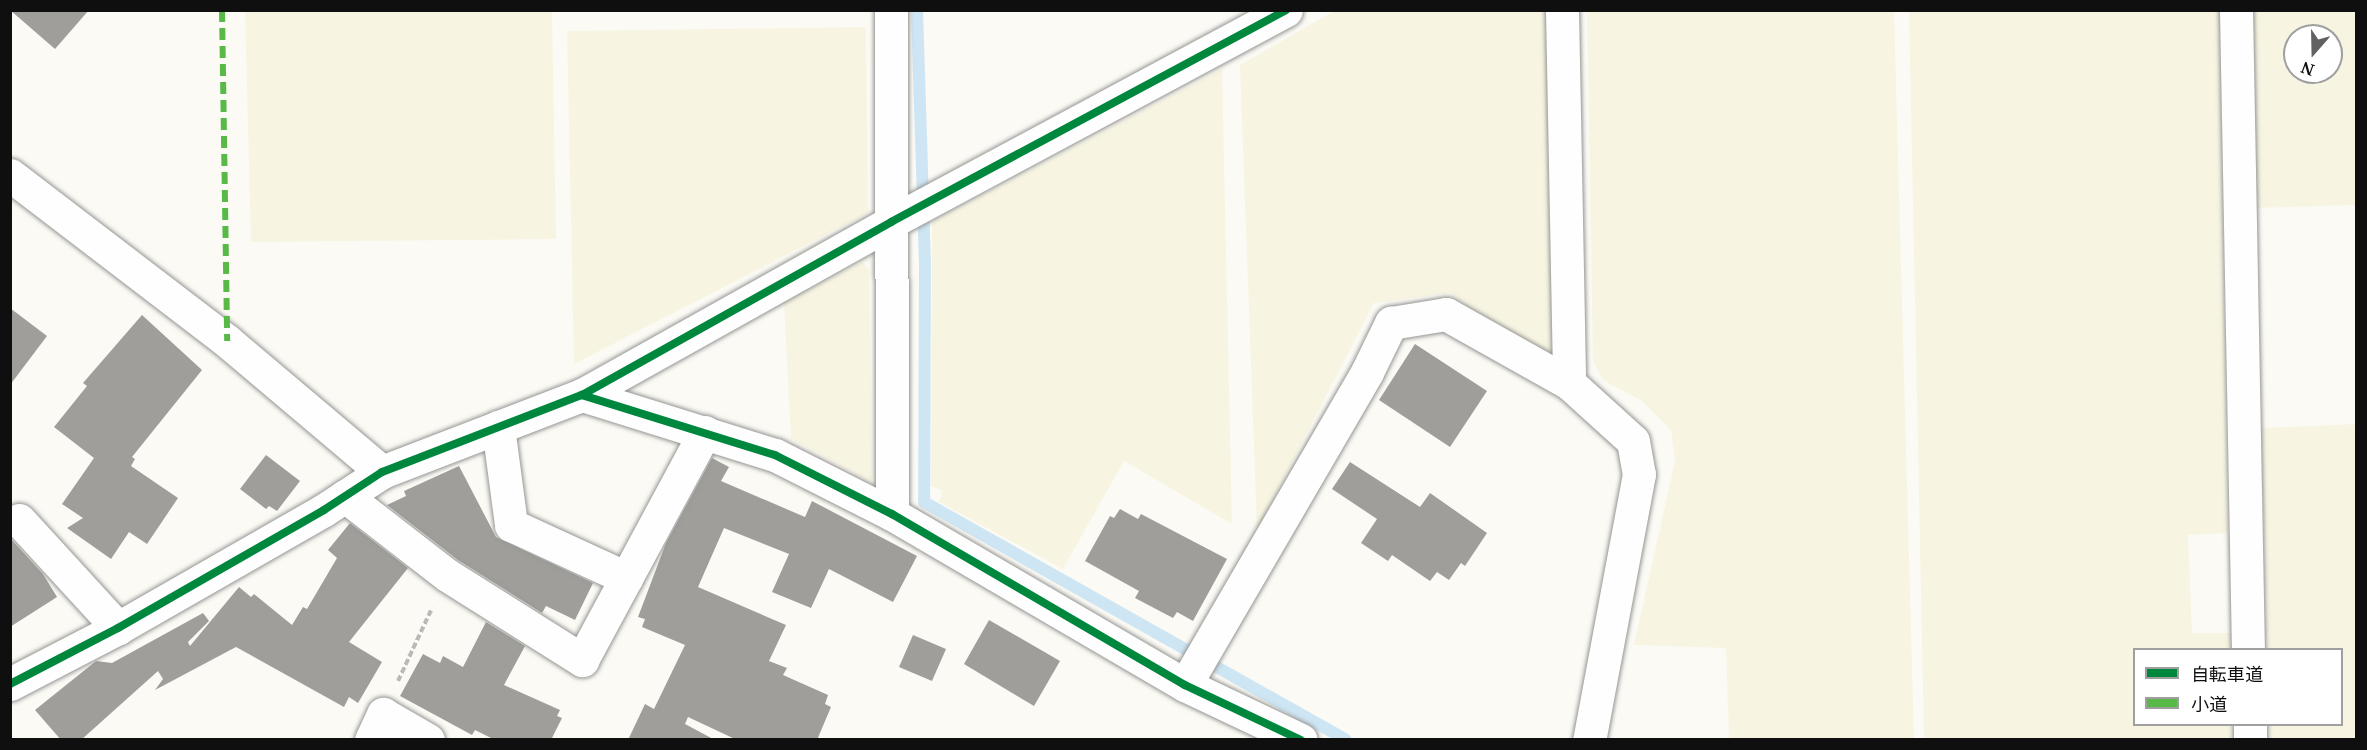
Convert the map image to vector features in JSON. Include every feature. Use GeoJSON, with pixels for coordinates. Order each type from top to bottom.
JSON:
{"type":"FeatureCollection","features":[{"type":"Feature","properties":{"kind":"street"},"geometry":{"type":"LineString","coordinates":[[891,10],[892,514]]}},
{"type":"Feature","properties":{"kind":"street"},"geometry":{"type":"LineString","coordinates":[[10,684],[118,628],[345,496],[382,472],[582,395],[891,222],[1286,10]]}},
{"type":"Feature","properties":{"kind":"street"},"geometry":{"type":"LineString","coordinates":[[1562,10],[1569,383]]}},
{"type":"Feature","properties":{"kind":"street"},"geometry":{"type":"LineString","coordinates":[[2236,10],[2248,648]]}},
{"type":"Feature","properties":{"kind":"street"},"geometry":{"type":"LineString","coordinates":[[10,175],[228,341],[382,472]]}},
{"type":"Feature","properties":{"kind":"street"},"geometry":{"type":"LineString","coordinates":[[1185,685],[1367,372],[1391,323],[1446,314],[1569,383],[1633,441],[1639,474],[1589,740]]}},
{"type":"Feature","properties":{"kind":"street"},"geometry":{"type":"LineString","coordinates":[[582,395],[775,455],[892,514],[1185,685],[1301,740]]}},
{"type":"Feature","properties":{"kind":"street"},"geometry":{"type":"LineString","coordinates":[[498,427],[511,525],[626,578]]}},
{"type":"Feature","properties":{"kind":"street"},"geometry":{"type":"LineString","coordinates":[[345,496],[447,575],[582,660],[705,432]]}},
{"type":"Feature","properties":{"kind":"street"},"geometry":{"type":"LineString","coordinates":[[19,520],[118,628]]}},
{"type":"Feature","properties":{"kind":"street"},"geometry":{"type":"LineString","coordinates":[[377,727],[429,740]]}},
{"type":"Feature","properties":{"kind":"path"},"geometry":{"type":"LineString","coordinates":[[377,727],[447,575]]}},
{"type":"Feature","properties":{"kind":"shaded area"},"geometry":{"type":"Polygon","coordinates":[[[245,11],[552,11],[556,239],[251,242],[245,11]]]}},
{"type":"Feature","properties":{"kind":"shaded area"},"geometry":{"type":"Polygon","coordinates":[[[1334,11],[1548,11],[1554,353],[1535,353],[1449,293],[1374,303],[1257,530],[1240,65],[1334,11]]]}},
{"type":"Feature","properties":{"kind":"shaded area"},"geometry":{"type":"Polygon","coordinates":[[[1587,11],[1894,11],[1914,739],[1729,739],[1726,648],[1634,645],[1675,461],[1671,430],[1642,401],[1603,380],[1593,361],[1587,11]]]}},
{"type":"Feature","properties":{"kind":"shaded area"},"geometry":{"type":"Polygon","coordinates":[[[1909,11],[2220,11],[2227,533],[2188,535],[2192,633],[2232,633],[2232,648],[2133,648],[2133,726],[2231,726],[2231,738],[1924,739],[1909,11]]]}},
{"type":"Feature","properties":{"kind":"shaded area"},"geometry":{"type":"Polygon","coordinates":[[[2250,11],[2356,11],[2356,205],[2255,208],[2250,11]]]}},
{"type":"Feature","properties":{"kind":"shaded area"},"geometry":{"type":"Polygon","coordinates":[[[866,27],[868,213],[574,364],[567,31],[866,27]]]}},
{"type":"Feature","properties":{"kind":"shaded area"},"geometry":{"type":"Polygon","coordinates":[[[1222,69],[1232,524],[1124,461],[1063,569],[939,502],[943,491],[931,486],[932,222],[1222,69]]]}},
{"type":"Feature","properties":{"kind":"shaded area"},"geometry":{"type":"Polygon","coordinates":[[[863,262],[869,270],[872,483],[791,439],[784,302],[863,262]]]}},
{"type":"Feature","properties":{"kind":"shaded area"},"geometry":{"type":"Polygon","coordinates":[[[2356,424],[2356,739],[2270,739],[2270,726],[2343,726],[2343,648],[2268,648],[2261,428],[2356,424]]]}},
{"type":"Feature","properties":{"kind":"building"},"geometry":{"type":"Polygon","coordinates":[[[10,10],[89,10],[55,49],[10,10]]]}},
{"type":"Feature","properties":{"kind":"building"},"geometry":{"type":"Polygon","coordinates":[[[10,308],[47,336],[10,385],[10,308]]]}},
{"type":"Feature","properties":{"kind":"building"},"geometry":{"type":"Polygon","coordinates":[[[142,315],[202,370],[132,457],[135,459],[131,466],[178,498],[147,544],[129,532],[111,559],[67,528],[83,518],[62,504],[94,458],[54,427],[87,386],[83,383],[142,315]]]}},
{"type":"Feature","properties":{"kind":"building"},"geometry":{"type":"Polygon","coordinates":[[[1415,344],[1487,391],[1450,447],[1379,400],[1415,344]]]}},
{"type":"Feature","properties":{"kind":"building"},"geometry":{"type":"Polygon","coordinates":[[[266,455],[300,481],[277,511],[269,506],[266,509],[240,489],[266,455]]]}},
{"type":"Feature","properties":{"kind":"building"},"geometry":{"type":"Polygon","coordinates":[[[712,458],[729,467],[721,481],[805,517],[812,501],[917,556],[893,602],[829,569],[811,608],[772,592],[789,554],[724,528],[698,587],[786,625],[769,661],[787,668],[783,675],[828,695],[825,704],[831,707],[817,740],[737,740],[688,717],[685,724],[715,740],[628,740],[645,704],[654,709],[685,645],[642,627],[645,619],[638,617],[666,543],[712,458]]]}},
{"type":"Feature","properties":{"kind":"building"},"geometry":{"type":"Polygon","coordinates":[[[1350,462],[1420,507],[1430,493],[1487,533],[1465,566],[1461,563],[1449,580],[1437,572],[1430,581],[1392,555],[1388,561],[1361,543],[1377,519],[1332,489],[1350,462]]]}},
{"type":"Feature","properties":{"kind":"building"},"geometry":{"type":"Polygon","coordinates":[[[459,466],[496,537],[593,583],[575,620],[546,606],[542,613],[458,560],[387,505],[406,496],[404,491],[459,466]]]}},
{"type":"Feature","properties":{"kind":"building"},"geometry":{"type":"Polygon","coordinates":[[[1120,509],[1138,519],[1141,514],[1227,559],[1193,621],[1177,612],[1173,618],[1135,598],[1139,591],[1085,561],[1110,516],[1114,518],[1120,509]]]}},
{"type":"Feature","properties":{"kind":"building"},"geometry":{"type":"Polygon","coordinates":[[[350,523],[408,568],[349,642],[382,662],[358,703],[349,697],[344,707],[236,647],[155,690],[163,679],[158,671],[81,740],[61,740],[35,710],[96,661],[112,663],[203,613],[209,621],[188,642],[190,646],[239,587],[251,597],[254,594],[292,625],[303,607],[307,609],[337,558],[328,550],[350,523]]]}},
{"type":"Feature","properties":{"kind":"building"},"geometry":{"type":"Polygon","coordinates":[[[10,538],[43,574],[57,597],[10,627],[10,538]]]}},
{"type":"Feature","properties":{"kind":"building"},"geometry":{"type":"Polygon","coordinates":[[[989,620],[1060,661],[1034,706],[964,664],[989,620]]]}},
{"type":"Feature","properties":{"kind":"building"},"geometry":{"type":"Polygon","coordinates":[[[486,622],[525,646],[504,685],[560,710],[557,716],[562,718],[551,740],[495,740],[475,730],[472,735],[400,696],[423,654],[440,663],[443,656],[463,667],[486,622]]]}},
{"type":"Feature","properties":{"kind":"building"},"geometry":{"type":"Polygon","coordinates":[[[913,635],[946,649],[932,681],[899,667],[913,635]]]}},
{"type":"Feature","properties":{"kind":"waterway"},"geometry":{"type":"LineString","coordinates":[[917,10],[925,260],[924,502],[1346,740]]}},
{"type":"Feature","properties":{"kind":"marked path"},"geometry":{"type":"LineString","coordinates":[[222,10],[227,341]]}},
{"type":"Feature","properties":{"kind":"cycle path"},"geometry":{"type":"LineString","coordinates":[[10,684],[118,628],[324,510],[382,472],[582,395],[891,222],[1286,10]]}},
{"type":"Feature","properties":{"kind":"cycle path"},"geometry":{"type":"LineString","coordinates":[[582,395],[775,455],[892,514],[1185,685],[1301,740]]}}]}
